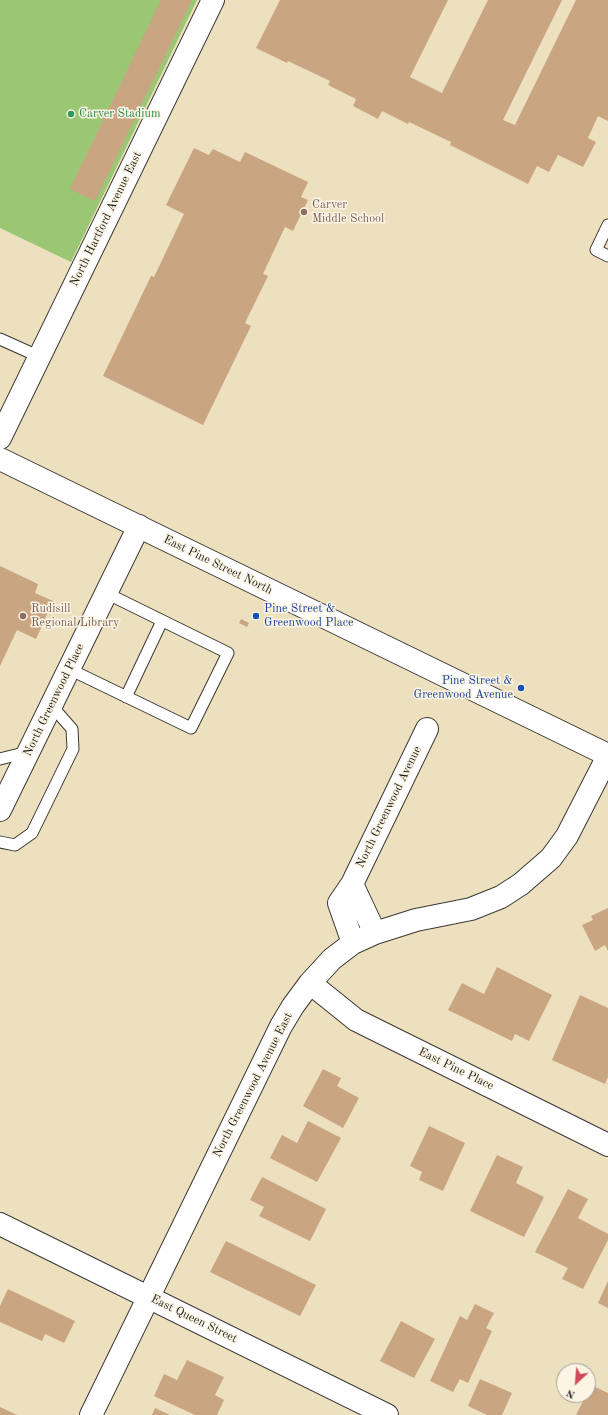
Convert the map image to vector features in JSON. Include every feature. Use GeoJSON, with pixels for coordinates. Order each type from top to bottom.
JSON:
{"type":"FeatureCollection","features":[{"type":"Feature","properties":{"kind":"street","name":"North Hartford Avenue East"},"geometry":{"type":"LineString","coordinates":[[0,438],[212,0]]}},
{"type":"Feature","properties":{"kind":"street","name":"East Pine Street North"},"geometry":{"type":"LineString","coordinates":[[0,459],[608,756]]}},
{"type":"Feature","properties":{"kind":"street","name":"North Greenwood Place"},"geometry":{"type":"LineString","coordinates":[[0,810],[139,526]]}},
{"type":"Feature","properties":{"kind":"street","name":"North Greenwood Avenue"},"geometry":{"type":"LineString","coordinates":[[353,943],[339,903],[352,884],[427,729]]}},
{"type":"Feature","properties":{"kind":"street","name":"North Greenwood Avenue East"},"geometry":{"type":"LineString","coordinates":[[91,1415],[281,1026],[293,1006],[310,983],[332,959],[353,943],[375,933],[416,920],[471,909],[501,897],[521,884],[551,858],[567,836],[608,756]]}},
{"type":"Feature","properties":{"kind":"street"},"geometry":{"type":"LineString","coordinates":[[352,884],[375,933]]}},
{"type":"Feature","properties":{"kind":"street","name":"East Pine Place"},"geometry":{"type":"LineString","coordinates":[[310,983],[356,1020],[608,1145]]}},
{"type":"Feature","properties":{"kind":"street","name":"East Queen Street"},"geometry":{"type":"LineString","coordinates":[[0,1224],[387,1415]]}},
{"type":"Feature","properties":{"kind":"lane"},"geometry":{"type":"LineString","coordinates":[[608,225],[596,250],[608,256]]}},
{"type":"Feature","properties":{"kind":"lane"},"geometry":{"type":"LineString","coordinates":[[0,339],[40,357]]}},
{"type":"Feature","properties":{"kind":"lane"},"geometry":{"type":"LineString","coordinates":[[69,669],[191,728],[228,654],[106,593]]}},
{"type":"Feature","properties":{"kind":"lane"},"geometry":{"type":"LineString","coordinates":[[126,697],[162,621]]}},
{"type":"Feature","properties":{"kind":"lane"},"geometry":{"type":"LineString","coordinates":[[0,842],[15,845],[32,832],[73,749],[72,729],[51,705]]}},
{"type":"Feature","properties":{"kind":"lane"},"geometry":{"type":"LineString","coordinates":[[0,759],[28,752]]}},
{"type":"Feature","properties":{"kind":"green space","name":"Carver Stadium"},"geometry":{"type":"Polygon","coordinates":[[[0,0],[197,0],[71,262],[0,228],[0,0]]]}},
{"type":"Feature","properties":{"kind":"building"},"geometry":{"type":"Polygon","coordinates":[[[161,0],[192,0],[95,201],[70,189],[161,0]]]}},
{"type":"Feature","properties":{"kind":"building"},"geometry":{"type":"Polygon","coordinates":[[[280,0],[448,0],[410,77],[442,93],[488,0],[562,0],[503,120],[515,125],[576,0],[608,0],[608,121],[598,116],[588,138],[596,142],[583,167],[558,155],[549,172],[537,166],[528,184],[450,145],[451,142],[409,122],[408,124],[382,111],[378,119],[353,106],[356,99],[328,85],[330,81],[256,48],[280,0]]]}},
{"type":"Feature","properties":{"kind":"building"},"geometry":{"type":"Polygon","coordinates":[[[194,148],[209,155],[213,149],[240,162],[245,152],[308,182],[301,197],[308,200],[293,231],[285,227],[263,274],[268,276],[245,323],[251,326],[203,425],[103,376],[151,276],[154,277],[184,214],[166,205],[194,148]]]}},
{"type":"Feature","properties":{"kind":"building","name":"Rudisill Regional Library"},"geometry":{"type":"Polygon","coordinates":[[[0,566],[38,584],[35,593],[53,601],[36,639],[17,630],[0,666],[0,566]]]}},
{"type":"Feature","properties":{"kind":"building"},"geometry":{"type":"Polygon","coordinates":[[[241,619],[249,623],[247,627],[239,623],[241,619]]]}},
{"type":"Feature","properties":{"kind":"building"},"geometry":{"type":"Polygon","coordinates":[[[608,908],[608,951],[605,945],[595,951],[582,925],[593,920],[591,916],[608,908]]]}},
{"type":"Feature","properties":{"kind":"building"},"geometry":{"type":"Polygon","coordinates":[[[497,967],[552,995],[529,1041],[515,1034],[512,1041],[448,1010],[462,983],[484,994],[497,967]]]}},
{"type":"Feature","properties":{"kind":"building"},"geometry":{"type":"Polygon","coordinates":[[[580,995],[608,1008],[608,1077],[605,1084],[552,1060],[580,995]]]}},
{"type":"Feature","properties":{"kind":"building"},"geometry":{"type":"Polygon","coordinates":[[[323,1069],[341,1078],[337,1086],[359,1098],[343,1128],[303,1106],[323,1069]]]}},
{"type":"Feature","properties":{"kind":"building"},"geometry":{"type":"Polygon","coordinates":[[[308,1121],[341,1138],[317,1182],[270,1158],[282,1135],[297,1143],[308,1121]]]}},
{"type":"Feature","properties":{"kind":"building"},"geometry":{"type":"Polygon","coordinates":[[[429,1126],[465,1143],[443,1191],[419,1180],[422,1172],[410,1166],[429,1126]]]}},
{"type":"Feature","properties":{"kind":"building"},"geometry":{"type":"Polygon","coordinates":[[[497,1155],[523,1167],[516,1183],[544,1197],[524,1237],[470,1211],[497,1155]]]}},
{"type":"Feature","properties":{"kind":"building"},"geometry":{"type":"Polygon","coordinates":[[[262,1177],[326,1209],[310,1241],[259,1216],[264,1207],[250,1200],[262,1177]]]}},
{"type":"Feature","properties":{"kind":"building"},"geometry":{"type":"Polygon","coordinates":[[[568,1189],[588,1199],[578,1218],[608,1234],[608,1240],[583,1289],[562,1279],[568,1268],[535,1252],[568,1189]]]}},
{"type":"Feature","properties":{"kind":"building"},"geometry":{"type":"Polygon","coordinates":[[[226,1241],[316,1285],[300,1316],[210,1272],[226,1241]]]}},
{"type":"Feature","properties":{"kind":"building"},"geometry":{"type":"Polygon","coordinates":[[[608,1281],[608,1308],[598,1303],[608,1281]]]}},
{"type":"Feature","properties":{"kind":"building"},"geometry":{"type":"Polygon","coordinates":[[[8,1289],[75,1321],[64,1343],[45,1334],[42,1341],[0,1322],[0,1306],[8,1289]]]}},
{"type":"Feature","properties":{"kind":"building"},"geometry":{"type":"Polygon","coordinates":[[[475,1304],[494,1313],[486,1328],[492,1331],[468,1383],[460,1379],[453,1392],[430,1381],[460,1316],[467,1320],[475,1304]]]}},
{"type":"Feature","properties":{"kind":"building"},"geometry":{"type":"Polygon","coordinates":[[[401,1321],[435,1339],[414,1378],[380,1361],[401,1321]]]}},
{"type":"Feature","properties":{"kind":"building"},"geometry":{"type":"Polygon","coordinates":[[[187,1360],[224,1377],[215,1395],[224,1400],[217,1415],[195,1415],[154,1396],[164,1374],[177,1380],[187,1360]]]}},
{"type":"Feature","properties":{"kind":"building"},"geometry":{"type":"Polygon","coordinates":[[[480,1379],[512,1393],[502,1415],[487,1415],[468,1406],[480,1379]]]}},
{"type":"Feature","properties":{"kind":"building"},"geometry":{"type":"Polygon","coordinates":[[[596,1387],[608,1393],[608,1415],[576,1415],[582,1403],[596,1403],[596,1387]]]}},
{"type":"Feature","properties":{"kind":"building"},"geometry":{"type":"Polygon","coordinates":[[[0,1407],[17,1415],[0,1415],[0,1407]]]}},
{"type":"Feature","properties":{"kind":"building"},"geometry":{"type":"Polygon","coordinates":[[[155,1408],[170,1415],[152,1415],[155,1408]]]}},
{"type":"Feature","properties":{"kind":"place","name":"Carver Stadium"},"geometry":{"type":"Point","coordinates":[71,114]}},
{"type":"Feature","properties":{"kind":"place","name":"Carver Middle School"},"geometry":{"type":"Point","coordinates":[304,212]}},
{"type":"Feature","properties":{"kind":"place","name":"Rudisill Regional Library"},"geometry":{"type":"Point","coordinates":[23,616]}},
{"type":"Feature","properties":{"kind":"place","name":"Pine Street & Greenwood Place"},"geometry":{"type":"Point","coordinates":[256,616]}},
{"type":"Feature","properties":{"kind":"place","name":"Pine Street & Greenwood Avenue"},"geometry":{"type":"Point","coordinates":[521,688]}}]}
